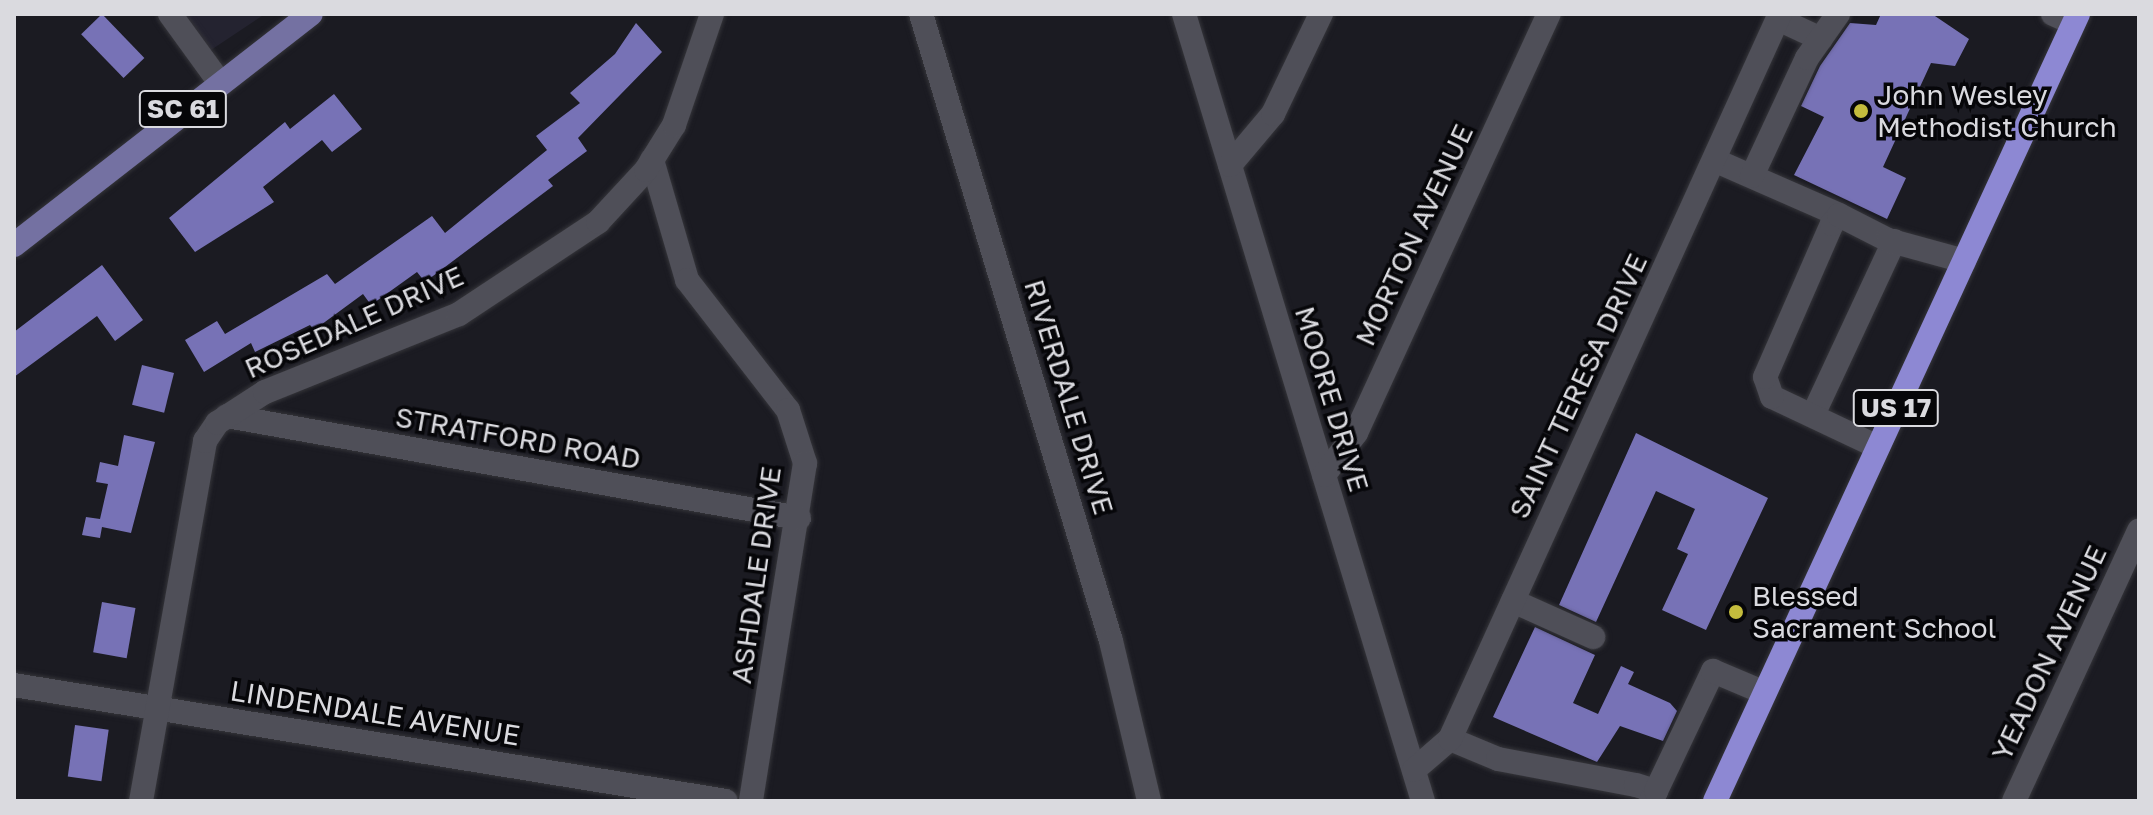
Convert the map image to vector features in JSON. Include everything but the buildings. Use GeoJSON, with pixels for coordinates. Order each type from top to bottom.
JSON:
{"type":"FeatureCollection","features":[{"type":"Feature","properties":{"kind":"highway","name":"US 17"},"geometry":{"type":"LineString","coordinates":[[1715,801],[1964,261],[2068,17]]}},
{"type":"Feature","properties":{"kind":"main road","name":"SC 61"},"geometry":{"type":"LineString","coordinates":[[14,244],[218,80],[311,14]]}},
{"type":"Feature","properties":{"kind":"street"},"geometry":{"type":"LineString","coordinates":[[170,14],[218,80]]}},
{"type":"Feature","properties":{"kind":"street","name":"ROSEDALE DRIVE"},"geometry":{"type":"LineString","coordinates":[[141,801],[205,441],[227,416],[265,392],[484,299],[598,222],[652,160],[674,125],[712,14]]}},
{"type":"Feature","properties":{"kind":"street","name":"RIVERDALE DRIVE"},"geometry":{"type":"LineString","coordinates":[[921,14],[1111,641],[1149,801]]}},
{"type":"Feature","properties":{"kind":"street","name":"MOORE DRIVE"},"geometry":{"type":"LineString","coordinates":[[1184,14],[1423,801]]}},
{"type":"Feature","properties":{"kind":"street"},"geometry":{"type":"LineString","coordinates":[[1230,165],[1273,114],[1321,14]]}},
{"type":"Feature","properties":{"kind":"street","name":"MORTON AVENUE"},"geometry":{"type":"LineString","coordinates":[[1324,475],[1356,433],[1549,14]]}},
{"type":"Feature","properties":{"kind":"street"},"geometry":{"type":"LineString","coordinates":[[1752,176],[1781,114],[1838,14]]}},
{"type":"Feature","properties":{"kind":"street"},"geometry":{"type":"LineString","coordinates":[[1779,16],[1821,39]]}},
{"type":"Feature","properties":{"kind":"street","name":"SAINT TERESA DRIVE"},"geometry":{"type":"LineString","coordinates":[[1414,770],[1450,739],[1779,16]]}},
{"type":"Feature","properties":{"kind":"street"},"geometry":{"type":"LineString","coordinates":[[1743,97],[1781,114]]}},
{"type":"Feature","properties":{"kind":"street","name":"ASHDALE DRIVE"},"geometry":{"type":"LineString","coordinates":[[652,160],[687,280],[788,410],[805,463],[799,518],[751,801]]}},
{"type":"Feature","properties":{"kind":"street"},"geometry":{"type":"LineString","coordinates":[[1714,160],[1894,241],[1964,261]]}},
{"type":"Feature","properties":{"kind":"street"},"geometry":{"type":"LineString","coordinates":[[1839,215],[1765,377],[1772,397],[1878,447]]}},
{"type":"Feature","properties":{"kind":"street"},"geometry":{"type":"LineString","coordinates":[[1813,415],[1894,241]]}},
{"type":"Feature","properties":{"kind":"street","name":"STRATFORD ROAD"},"geometry":{"type":"LineString","coordinates":[[227,416],[799,518]]}},
{"type":"Feature","properties":{"kind":"street","name":"YEADON AVENUE"},"geometry":{"type":"LineString","coordinates":[[2014,801],[2136,546]]}},
{"type":"Feature","properties":{"kind":"street"},"geometry":{"type":"LineString","coordinates":[[1513,601],[1593,637]]}},
{"type":"Feature","properties":{"kind":"street"},"geometry":{"type":"LineString","coordinates":[[1450,739],[1498,759],[1654,796],[1713,671],[1765,693]]}},
{"type":"Feature","properties":{"kind":"street","name":"LINDENDALE AVENUE"},"geometry":{"type":"LineString","coordinates":[[14,685],[726,801]]}},
{"type":"Feature","properties":{"kind":"shaded area"},"geometry":{"type":"Polygon","coordinates":[[[179,14],[265,14],[208,52],[179,14]]]}},
{"type":"Feature","properties":{"kind":"place","name":"John Wesley Methodist Church"},"geometry":{"type":"Point","coordinates":[1861,111]}},
{"type":"Feature","properties":{"kind":"place","name":"Blessed Sacrament School"},"geometry":{"type":"Point","coordinates":[1736,612]}}]}
